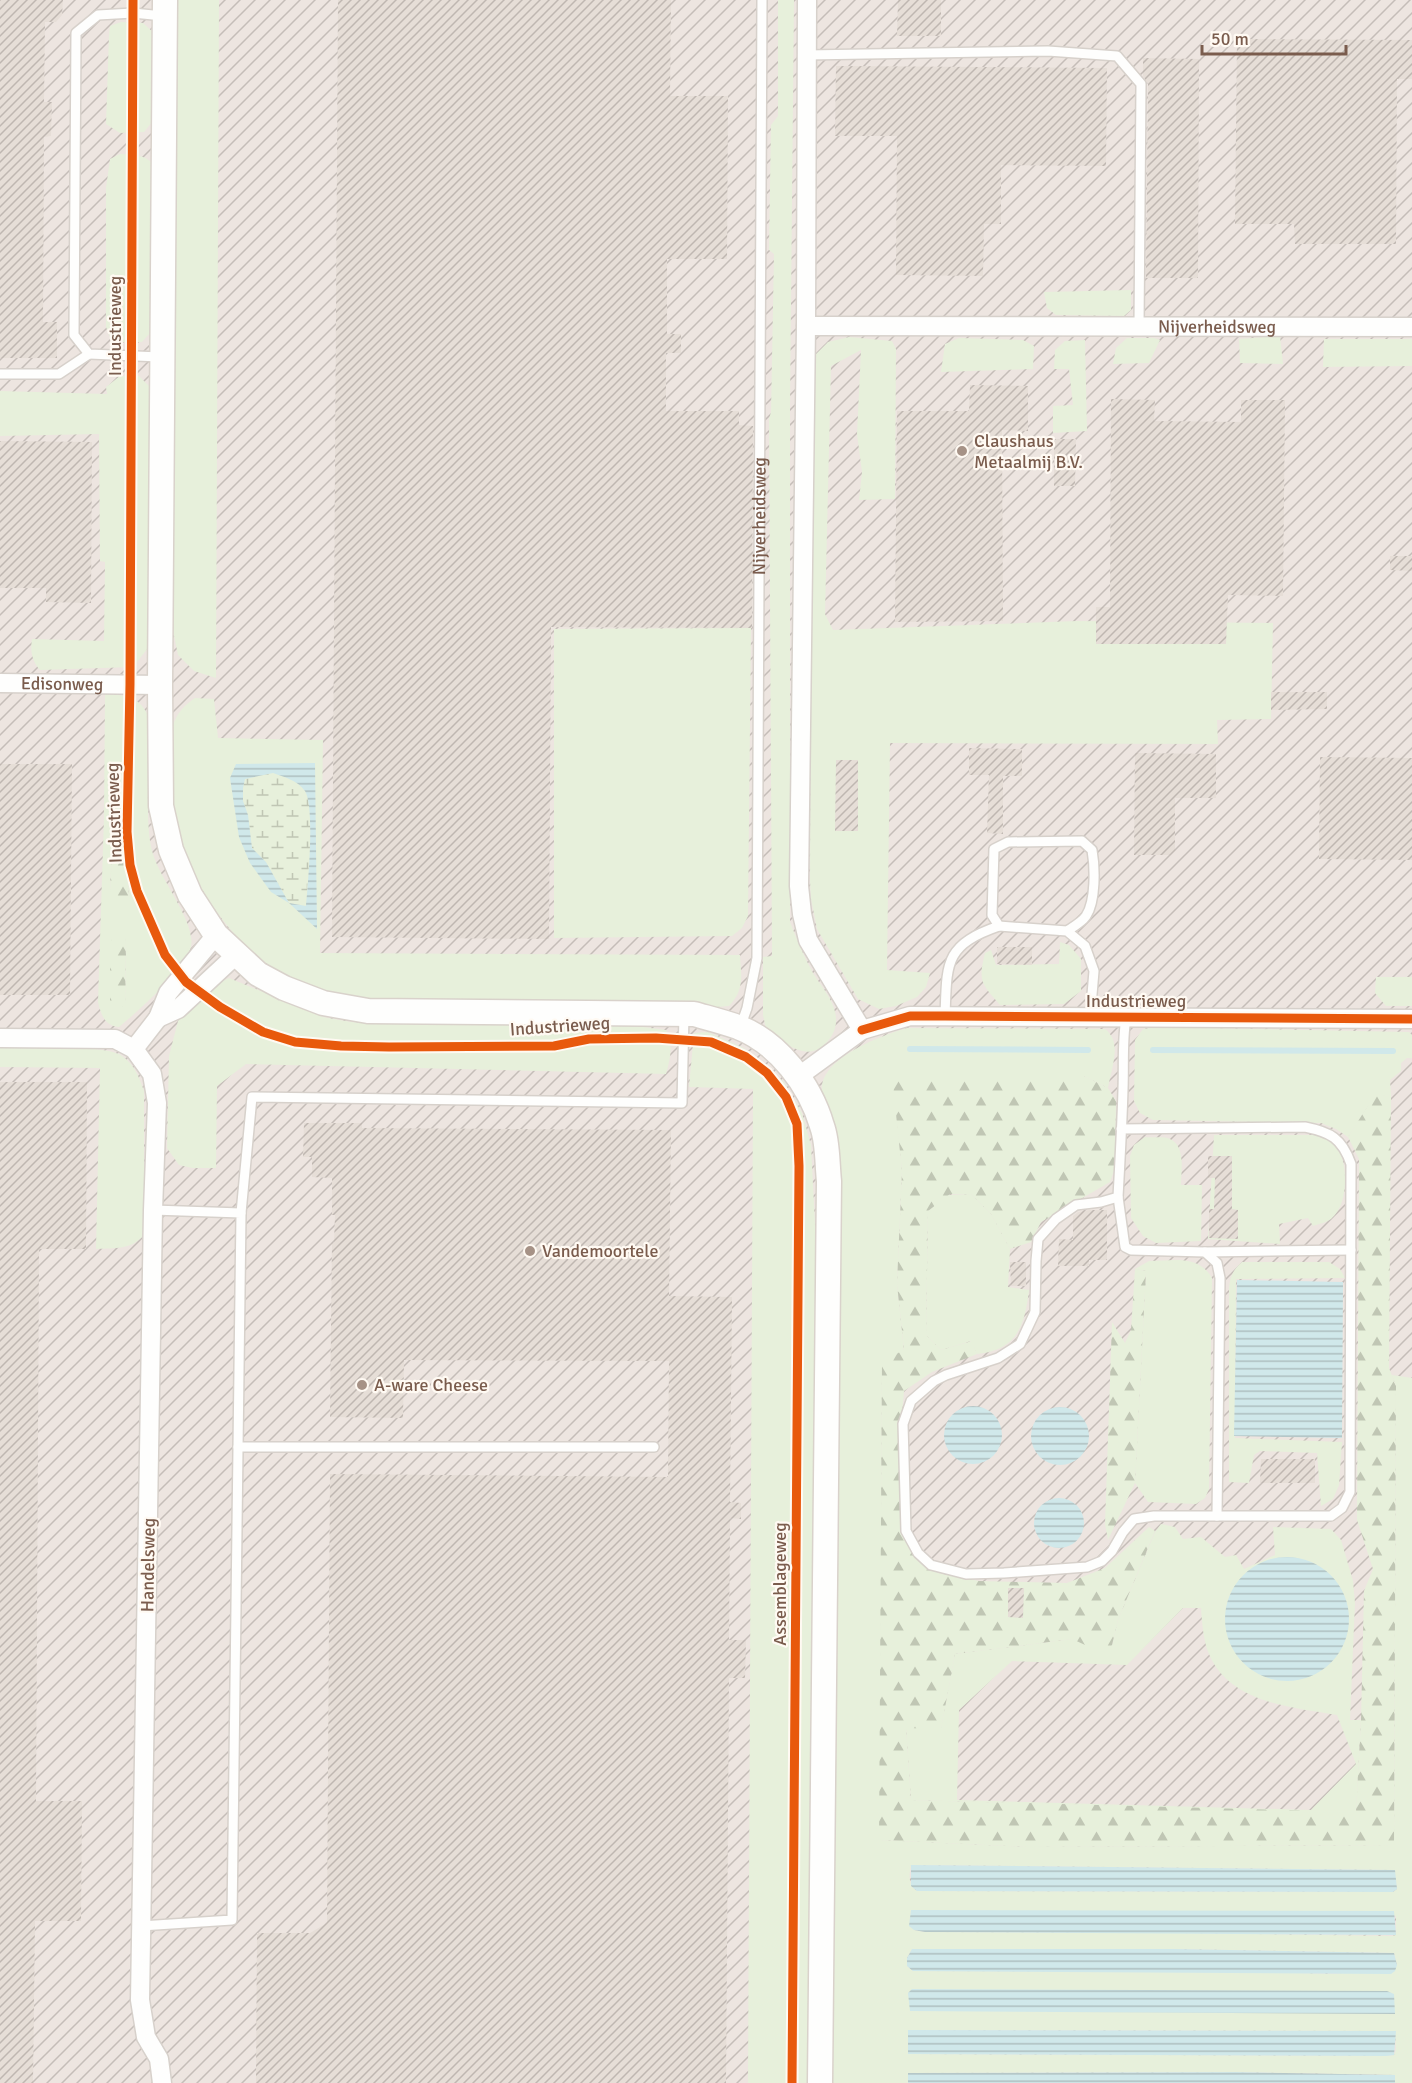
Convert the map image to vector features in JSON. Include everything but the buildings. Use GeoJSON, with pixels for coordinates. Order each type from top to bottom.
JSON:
{"type":"FeatureCollection","features":[{"type":"Feature","properties":{"kind":"street"},"geometry":{"type":"LineString","coordinates":[[807,0],[806,326],[799,886],[808,940],[862,1030]]}},
{"type":"Feature","properties":{"kind":"street","name":"Industrieweg"},"geometry":{"type":"LineString","coordinates":[[165,8],[161,806],[171,850],[190,895],[216,936],[258,974],[284,988],[323,1003],[368,1011],[694,1014],[740,1028],[774,1050],[799,1076],[862,1030],[910,1016],[1412,1019]]}},
{"type":"Feature","properties":{"kind":"street","name":"Nijverheidsweg"},"geometry":{"type":"LineString","coordinates":[[806,326],[1412,327]]}},
{"type":"Feature","properties":{"kind":"street","name":"Edisonweg"},"geometry":{"type":"LineString","coordinates":[[0,683],[160,685]]}},
{"type":"Feature","properties":{"kind":"street"},"geometry":{"type":"LineString","coordinates":[[0,1038],[115,1039],[134,1049],[158,1018],[168,993],[216,936]]}},
{"type":"Feature","properties":{"kind":"street"},"geometry":{"type":"LineString","coordinates":[[158,1018],[178,1009],[236,955]]}},
{"type":"Feature","properties":{"kind":"street","name":"Handelsweg"},"geometry":{"type":"LineString","coordinates":[[134,1049],[152,1074],[157,1103],[153,1210],[140,2000],[147,2037],[159,2059],[162,2083]]}},
{"type":"Feature","properties":{"kind":"street"},"geometry":{"type":"LineString","coordinates":[[799,1076],[813,1101],[823,1128],[829,1180],[820,2083]]}},
{"type":"Feature","properties":{"kind":"lane","name":"Nijverheidsweg"},"geometry":{"type":"LineString","coordinates":[[740,1028],[747,1008],[757,958],[762,0]]}},
{"type":"Feature","properties":{"kind":"lane"},"geometry":{"type":"LineString","coordinates":[[89,354],[74,336],[76,33],[98,15],[165,8]]}},
{"type":"Feature","properties":{"kind":"lane"},"geometry":{"type":"LineString","coordinates":[[806,55],[1048,51],[1117,56],[1141,84],[1139,327]]}},
{"type":"Feature","properties":{"kind":"lane"},"geometry":{"type":"LineString","coordinates":[[0,374],[58,374],[89,354],[163,357]]}},
{"type":"Feature","properties":{"kind":"lane"},"geometry":{"type":"LineString","coordinates":[[999,926],[992,915],[994,849],[1008,842],[1082,841],[1092,849],[1095,864],[1092,902],[1085,917],[1067,931]]}},
{"type":"Feature","properties":{"kind":"lane"},"geometry":{"type":"LineString","coordinates":[[945,1016],[947,970],[958,948],[976,934],[999,926],[1067,931],[1084,946],[1094,971],[1090,1018]]}},
{"type":"Feature","properties":{"kind":"lane"},"geometry":{"type":"LineString","coordinates":[[141,1926],[232,1920],[241,1213],[252,1096],[682,1103],[684,1014]]}},
{"type":"Feature","properties":{"kind":"lane"},"geometry":{"type":"LineString","coordinates":[[1126,1018],[1118,1197],[1125,1247],[1131,1250],[1205,1252],[1351,1250]]}},
{"type":"Feature","properties":{"kind":"lane"},"geometry":{"type":"LineString","coordinates":[[1118,1197],[1076,1205],[1056,1219],[1038,1239],[1035,1312],[1020,1344],[998,1358],[934,1381],[911,1401],[903,1424],[906,1531],[918,1552],[931,1565],[966,1574],[1087,1567],[1102,1561],[1112,1551],[1134,1519],[1154,1516],[1330,1516],[1342,1508],[1350,1492],[1351,1164],[1346,1149],[1335,1137],[1323,1131],[1305,1127],[1121,1129]]}},
{"type":"Feature","properties":{"kind":"lane"},"geometry":{"type":"LineString","coordinates":[[153,1210],[241,1213]]}},
{"type":"Feature","properties":{"kind":"lane"},"geometry":{"type":"LineString","coordinates":[[1205,1252],[1216,1263],[1220,1278],[1217,1516]]}},
{"type":"Feature","properties":{"kind":"lane"},"geometry":{"type":"LineString","coordinates":[[238,1447],[654,1448]]}},
{"type":"Feature","properties":{"kind":"shaded area"},"geometry":{"type":"Polygon","coordinates":[[[0,0],[1412,0],[1412,2083],[0,2083],[0,0]]]}},
{"type":"Feature","properties":{"kind":"green space"},"geometry":{"type":"Polygon","coordinates":[[[176,0],[219,0],[216,678],[194,671],[178,655],[171,621],[176,0]]]}},
{"type":"Feature","properties":{"kind":"green space"},"geometry":{"type":"Polygon","coordinates":[[[778,0],[794,0],[790,406],[790,922],[810,967],[830,1000],[836,1018],[829,1040],[816,1050],[808,1052],[793,1048],[778,1039],[766,1029],[763,1015],[763,957],[772,956],[769,419],[774,254],[769,250],[771,125],[778,116],[778,0]]]}},
{"type":"Feature","properties":{"kind":"green space"},"geometry":{"type":"Polygon","coordinates":[[[121,22],[143,23],[154,33],[153,121],[144,132],[120,133],[106,124],[110,26],[121,22]]]}},
{"type":"Feature","properties":{"kind":"green space"},"geometry":{"type":"Polygon","coordinates":[[[120,154],[142,157],[153,164],[152,322],[150,333],[142,342],[112,342],[106,327],[106,188],[110,159],[120,154]]]}},
{"type":"Feature","properties":{"kind":"green space"},"geometry":{"type":"Polygon","coordinates":[[[1131,290],[1131,310],[1124,316],[1056,315],[1047,308],[1044,292],[1131,290]]]}},
{"type":"Feature","properties":{"kind":"green space"},"geometry":{"type":"Polygon","coordinates":[[[1280,336],[1283,364],[1240,363],[1239,339],[1280,336]]]}},
{"type":"Feature","properties":{"kind":"green space"},"geometry":{"type":"Polygon","coordinates":[[[849,337],[892,341],[896,349],[895,499],[859,500],[862,472],[857,434],[861,350],[831,366],[825,614],[833,630],[1077,621],[1273,623],[1271,719],[1217,720],[1218,744],[890,743],[887,970],[930,973],[926,987],[917,997],[896,1006],[879,1009],[858,999],[817,929],[810,881],[811,537],[815,355],[828,342],[849,337]]]}},
{"type":"Feature","properties":{"kind":"green space"},"geometry":{"type":"Polygon","coordinates":[[[959,338],[1023,340],[1034,346],[1033,369],[941,372],[945,344],[959,338]]]}},
{"type":"Feature","properties":{"kind":"green space"},"geometry":{"type":"Polygon","coordinates":[[[1127,338],[1160,340],[1149,363],[1113,364],[1116,348],[1127,338]]]}},
{"type":"Feature","properties":{"kind":"green space"},"geometry":{"type":"Polygon","coordinates":[[[1324,339],[1412,339],[1412,366],[1323,367],[1324,339]]]}},
{"type":"Feature","properties":{"kind":"green space"},"geometry":{"type":"Polygon","coordinates":[[[1085,340],[1087,431],[1053,433],[1053,406],[1073,405],[1069,369],[1054,369],[1055,350],[1065,341],[1085,340]]]}},
{"type":"Feature","properties":{"kind":"green space"},"geometry":{"type":"Polygon","coordinates":[[[120,376],[139,376],[151,388],[152,395],[148,648],[133,667],[40,670],[32,656],[32,639],[104,641],[105,562],[100,561],[99,434],[0,436],[0,391],[107,394],[106,387],[120,376]]]}},
{"type":"Feature","properties":{"kind":"green space"},"geometry":{"type":"Polygon","coordinates":[[[751,628],[748,916],[742,928],[732,936],[554,938],[554,629],[751,628]]]}},
{"type":"Feature","properties":{"kind":"green space"},"geometry":{"type":"Polygon","coordinates":[[[105,694],[137,701],[148,717],[151,736],[148,812],[151,847],[157,864],[183,913],[191,936],[191,946],[181,966],[119,1027],[104,1019],[98,1002],[105,694]],[[126,817],[114,818],[110,891],[129,897],[126,857],[126,817]],[[112,937],[125,1005],[126,937],[112,937]]]}},
{"type":"Feature","properties":{"kind":"green space"},"geometry":{"type":"Polygon","coordinates":[[[195,698],[214,699],[218,738],[323,740],[320,953],[740,955],[741,982],[738,994],[729,1006],[717,1007],[694,1002],[385,1002],[332,994],[301,984],[258,957],[221,918],[193,873],[183,849],[174,813],[170,741],[178,714],[195,698]]]}},
{"type":"Feature","properties":{"kind":"green space"},"geometry":{"type":"Polygon","coordinates":[[[273,773],[298,784],[305,791],[308,800],[310,829],[306,906],[289,903],[266,862],[252,848],[248,815],[243,801],[245,779],[273,773]]]}},
{"type":"Feature","properties":{"kind":"green space"},"geometry":{"type":"Polygon","coordinates":[[[126,817],[129,898],[115,900],[110,891],[114,818],[126,817]]]}},
{"type":"Feature","properties":{"kind":"green space"},"geometry":{"type":"Polygon","coordinates":[[[112,937],[126,937],[125,1005],[110,1016],[110,965],[112,937]]]}},
{"type":"Feature","properties":{"kind":"green space"},"geometry":{"type":"Polygon","coordinates":[[[1060,942],[1069,945],[1081,959],[1081,991],[1064,1004],[1000,1005],[985,987],[982,970],[985,953],[991,950],[996,965],[1059,964],[1060,942]]]}},
{"type":"Feature","properties":{"kind":"green space"},"geometry":{"type":"Polygon","coordinates":[[[1376,977],[1412,977],[1412,1006],[1386,1006],[1375,993],[1376,977]]]}},
{"type":"Feature","properties":{"kind":"green space"},"geometry":{"type":"Polygon","coordinates":[[[229,978],[323,1017],[351,1022],[620,1024],[666,1030],[671,1047],[670,1057],[666,1074],[246,1064],[217,1086],[216,1168],[192,1168],[179,1165],[167,1148],[169,1056],[178,1021],[211,986],[229,978]]]}},
{"type":"Feature","properties":{"kind":"green space"},"geometry":{"type":"Polygon","coordinates":[[[1158,1027],[1409,1032],[1412,1035],[1412,1058],[1407,1058],[1401,1063],[1401,1071],[1390,1080],[1391,1095],[1374,1097],[1348,1137],[1321,1123],[1153,1120],[1140,1113],[1134,1101],[1135,1040],[1143,1029],[1158,1027]]]}},
{"type":"Feature","properties":{"kind":"green space"},"geometry":{"type":"Polygon","coordinates":[[[907,1028],[1105,1029],[1110,1034],[1115,1048],[1108,1088],[1084,1076],[893,1076],[902,1171],[897,1284],[904,1351],[882,1362],[880,1840],[1027,1847],[1394,1845],[1396,1386],[1392,1375],[1412,1378],[1412,2083],[1395,2083],[1395,2075],[1236,2072],[908,2073],[908,2083],[831,2083],[834,1576],[840,1172],[835,1140],[822,1091],[824,1079],[841,1058],[869,1042],[907,1028]],[[911,1865],[911,1883],[917,1891],[1393,1892],[1397,1889],[1394,1870],[911,1865]],[[1396,1916],[914,1930],[925,1932],[1392,1936],[1396,1935],[1396,1916]],[[912,1949],[907,1958],[907,1966],[913,1971],[1335,1974],[1397,1965],[1394,1953],[1173,1949],[912,1949]],[[908,2030],[909,2054],[1386,2056],[1394,2055],[1396,2050],[1395,2031],[908,2030]]]}},
{"type":"Feature","properties":{"kind":"green space"},"geometry":{"type":"Polygon","coordinates":[[[708,1032],[744,1048],[784,1082],[802,1113],[811,1145],[816,1245],[808,2083],[748,2083],[753,1089],[689,1087],[694,1033],[708,1032]]]}},
{"type":"Feature","properties":{"kind":"green space"},"geometry":{"type":"Polygon","coordinates":[[[0,1048],[100,1050],[122,1056],[133,1067],[144,1091],[144,1235],[139,1240],[128,1246],[96,1249],[100,1068],[0,1067],[0,1048]]]}},
{"type":"Feature","properties":{"kind":"green space"},"geometry":{"type":"Polygon","coordinates":[[[892,1076],[1084,1076],[1108,1088],[1116,1101],[1115,1168],[1110,1182],[1041,1222],[1031,1242],[1010,1249],[991,1214],[971,1194],[950,1194],[928,1211],[926,1335],[941,1350],[972,1341],[977,1354],[932,1372],[904,1391],[901,1426],[904,1533],[915,1552],[938,1573],[979,1581],[1067,1583],[1105,1568],[1149,1527],[1155,1531],[1118,1620],[1112,1645],[1105,1654],[1072,1639],[955,1654],[941,1729],[906,1728],[911,1800],[1356,1812],[1364,1591],[1373,1569],[1357,1520],[1359,1159],[1348,1137],[1374,1096],[1391,1095],[1389,1368],[1396,1386],[1394,1845],[1027,1847],[879,1840],[882,1361],[904,1350],[897,1284],[902,1171],[892,1076]]]}},
{"type":"Feature","properties":{"kind":"green space"},"geometry":{"type":"Polygon","coordinates":[[[1214,1135],[1320,1135],[1337,1148],[1345,1171],[1345,1189],[1336,1213],[1329,1220],[1313,1226],[1308,1218],[1279,1224],[1280,1244],[1208,1239],[1214,1135]]]}},
{"type":"Feature","properties":{"kind":"green space"},"geometry":{"type":"Polygon","coordinates":[[[1145,1137],[1167,1138],[1175,1142],[1182,1160],[1181,1185],[1202,1185],[1201,1241],[1156,1243],[1143,1236],[1131,1218],[1130,1156],[1134,1145],[1145,1137]]]}},
{"type":"Feature","properties":{"kind":"green space"},"geometry":{"type":"Polygon","coordinates":[[[971,1194],[991,1214],[1010,1249],[1008,1287],[1029,1290],[1025,1314],[1017,1333],[1002,1347],[977,1354],[971,1341],[941,1350],[926,1335],[928,1211],[947,1195],[971,1194]]]}},
{"type":"Feature","properties":{"kind":"green space"},"geometry":{"type":"Polygon","coordinates":[[[1184,1260],[1192,1262],[1200,1265],[1212,1278],[1209,1489],[1205,1498],[1196,1504],[1148,1502],[1135,1483],[1146,1271],[1135,1269],[1149,1261],[1184,1260]]]}},
{"type":"Feature","properties":{"kind":"green space"},"geometry":{"type":"Polygon","coordinates":[[[1242,1262],[1329,1262],[1340,1269],[1345,1278],[1236,1279],[1235,1438],[1342,1442],[1339,1485],[1333,1499],[1321,1506],[1317,1453],[1260,1451],[1254,1455],[1249,1483],[1229,1482],[1229,1289],[1232,1274],[1242,1262]]]}},
{"type":"Feature","properties":{"kind":"green space"},"geometry":{"type":"Polygon","coordinates":[[[1135,1269],[1146,1271],[1135,1483],[1108,1540],[1105,1524],[1112,1322],[1125,1343],[1131,1330],[1135,1269]]]}},
{"type":"Feature","properties":{"kind":"green space"},"geometry":{"type":"Polygon","coordinates":[[[1161,1524],[1175,1527],[1183,1539],[1201,1537],[1225,1557],[1236,1555],[1244,1569],[1275,1555],[1273,1527],[1331,1529],[1341,1540],[1353,1581],[1355,1603],[1350,1720],[1361,1720],[1356,1813],[911,1800],[906,1728],[941,1728],[955,1654],[1072,1639],[1112,1645],[1118,1620],[1155,1532],[1161,1524]],[[1183,1608],[1127,1665],[1012,1661],[959,1710],[957,1800],[1311,1810],[1356,1764],[1337,1715],[1280,1705],[1244,1692],[1229,1681],[1216,1667],[1207,1649],[1201,1608],[1183,1608]]]}},
{"type":"Feature","properties":{"kind":"water"},"geometry":{"type":"Polygon","coordinates":[[[315,763],[317,929],[289,903],[271,892],[250,863],[239,837],[230,778],[236,764],[315,763]],[[273,773],[245,779],[243,788],[243,801],[248,815],[252,848],[266,862],[289,903],[306,906],[310,846],[308,800],[305,791],[298,784],[273,773]]]}},
{"type":"Feature","properties":{"kind":"water"},"geometry":{"type":"Polygon","coordinates":[[[1237,1280],[1343,1282],[1342,1438],[1234,1436],[1237,1280]]]}},
{"type":"Feature","properties":{"kind":"water"},"geometry":{"type":"Polygon","coordinates":[[[973,1406],[984,1408],[997,1419],[1002,1435],[1000,1446],[989,1459],[973,1464],[962,1462],[949,1451],[944,1435],[946,1424],[957,1411],[973,1406]]]}},
{"type":"Feature","properties":{"kind":"water"},"geometry":{"type":"Polygon","coordinates":[[[1060,1407],[1071,1409],[1084,1420],[1089,1436],[1087,1447],[1076,1460],[1060,1465],[1049,1463],[1036,1452],[1031,1436],[1033,1425],[1044,1412],[1060,1407]]]}},
{"type":"Feature","properties":{"kind":"water"},"geometry":{"type":"Polygon","coordinates":[[[1059,1498],[1077,1505],[1084,1523],[1077,1541],[1059,1548],[1041,1541],[1034,1523],[1041,1505],[1059,1498]]]}},
{"type":"Feature","properties":{"kind":"water"},"geometry":{"type":"Polygon","coordinates":[[[1287,1557],[1311,1562],[1331,1575],[1344,1595],[1349,1619],[1344,1643],[1331,1663],[1311,1676],[1287,1681],[1263,1676],[1243,1663],[1230,1643],[1225,1619],[1230,1595],[1243,1575],[1263,1562],[1287,1557]]]}},
{"type":"Feature","properties":{"kind":"water"},"geometry":{"type":"Polygon","coordinates":[[[911,1865],[1395,1870],[1397,1889],[1393,1892],[917,1891],[911,1886],[911,1865]]]}},
{"type":"Feature","properties":{"kind":"water"},"geometry":{"type":"Polygon","coordinates":[[[911,1910],[1394,1911],[1396,1935],[925,1932],[914,1930],[909,1926],[911,1910]]]}},
{"type":"Feature","properties":{"kind":"water"},"geometry":{"type":"Polygon","coordinates":[[[912,1949],[1173,1949],[1394,1953],[1397,1965],[1391,1974],[913,1971],[907,1966],[907,1958],[912,1949]]]}},
{"type":"Feature","properties":{"kind":"water"},"geometry":{"type":"Polygon","coordinates":[[[912,1989],[1387,1991],[1394,1994],[1395,2014],[910,2011],[908,1993],[912,1989]]]}},
{"type":"Feature","properties":{"kind":"water"},"geometry":{"type":"Polygon","coordinates":[[[908,2030],[1396,2031],[1394,2055],[1386,2056],[908,2054],[908,2030]]]}},
{"type":"Feature","properties":{"kind":"water"},"geometry":{"type":"Polygon","coordinates":[[[1236,2072],[1395,2075],[1395,2083],[908,2083],[908,2073],[1236,2072]]]}},
{"type":"Feature","properties":{"kind":"waterway"},"geometry":{"type":"LineString","coordinates":[[910,1049],[1088,1050]]}},
{"type":"Feature","properties":{"kind":"waterway"},"geometry":{"type":"LineString","coordinates":[[1153,1050],[1393,1051]]}},
{"type":"Feature","properties":{"kind":"cycle path","name":"Assemblageweg"},"geometry":{"type":"LineString","coordinates":[[133,0],[130,684],[127,832],[130,865],[137,891],[165,955],[186,982],[220,1007],[263,1032],[295,1042],[389,1047],[554,1046],[589,1039],[656,1038],[711,1042],[746,1057],[767,1073],[786,1097],[797,1124],[799,1166],[792,2083]]}},
{"type":"Feature","properties":{"kind":"cycle path"},"geometry":{"type":"LineString","coordinates":[[862,1030],[910,1016],[1412,1019]]}},
{"type":"Feature","properties":{"kind":"place","name":"Claushaus Metaalmij B.V."},"geometry":{"type":"Point","coordinates":[962,451]}},
{"type":"Feature","properties":{"kind":"place","name":"Vandemoortele"},"geometry":{"type":"Point","coordinates":[530,1251]}},
{"type":"Feature","properties":{"kind":"place","name":"A-ware Cheese"},"geometry":{"type":"Point","coordinates":[362,1385]}}]}
